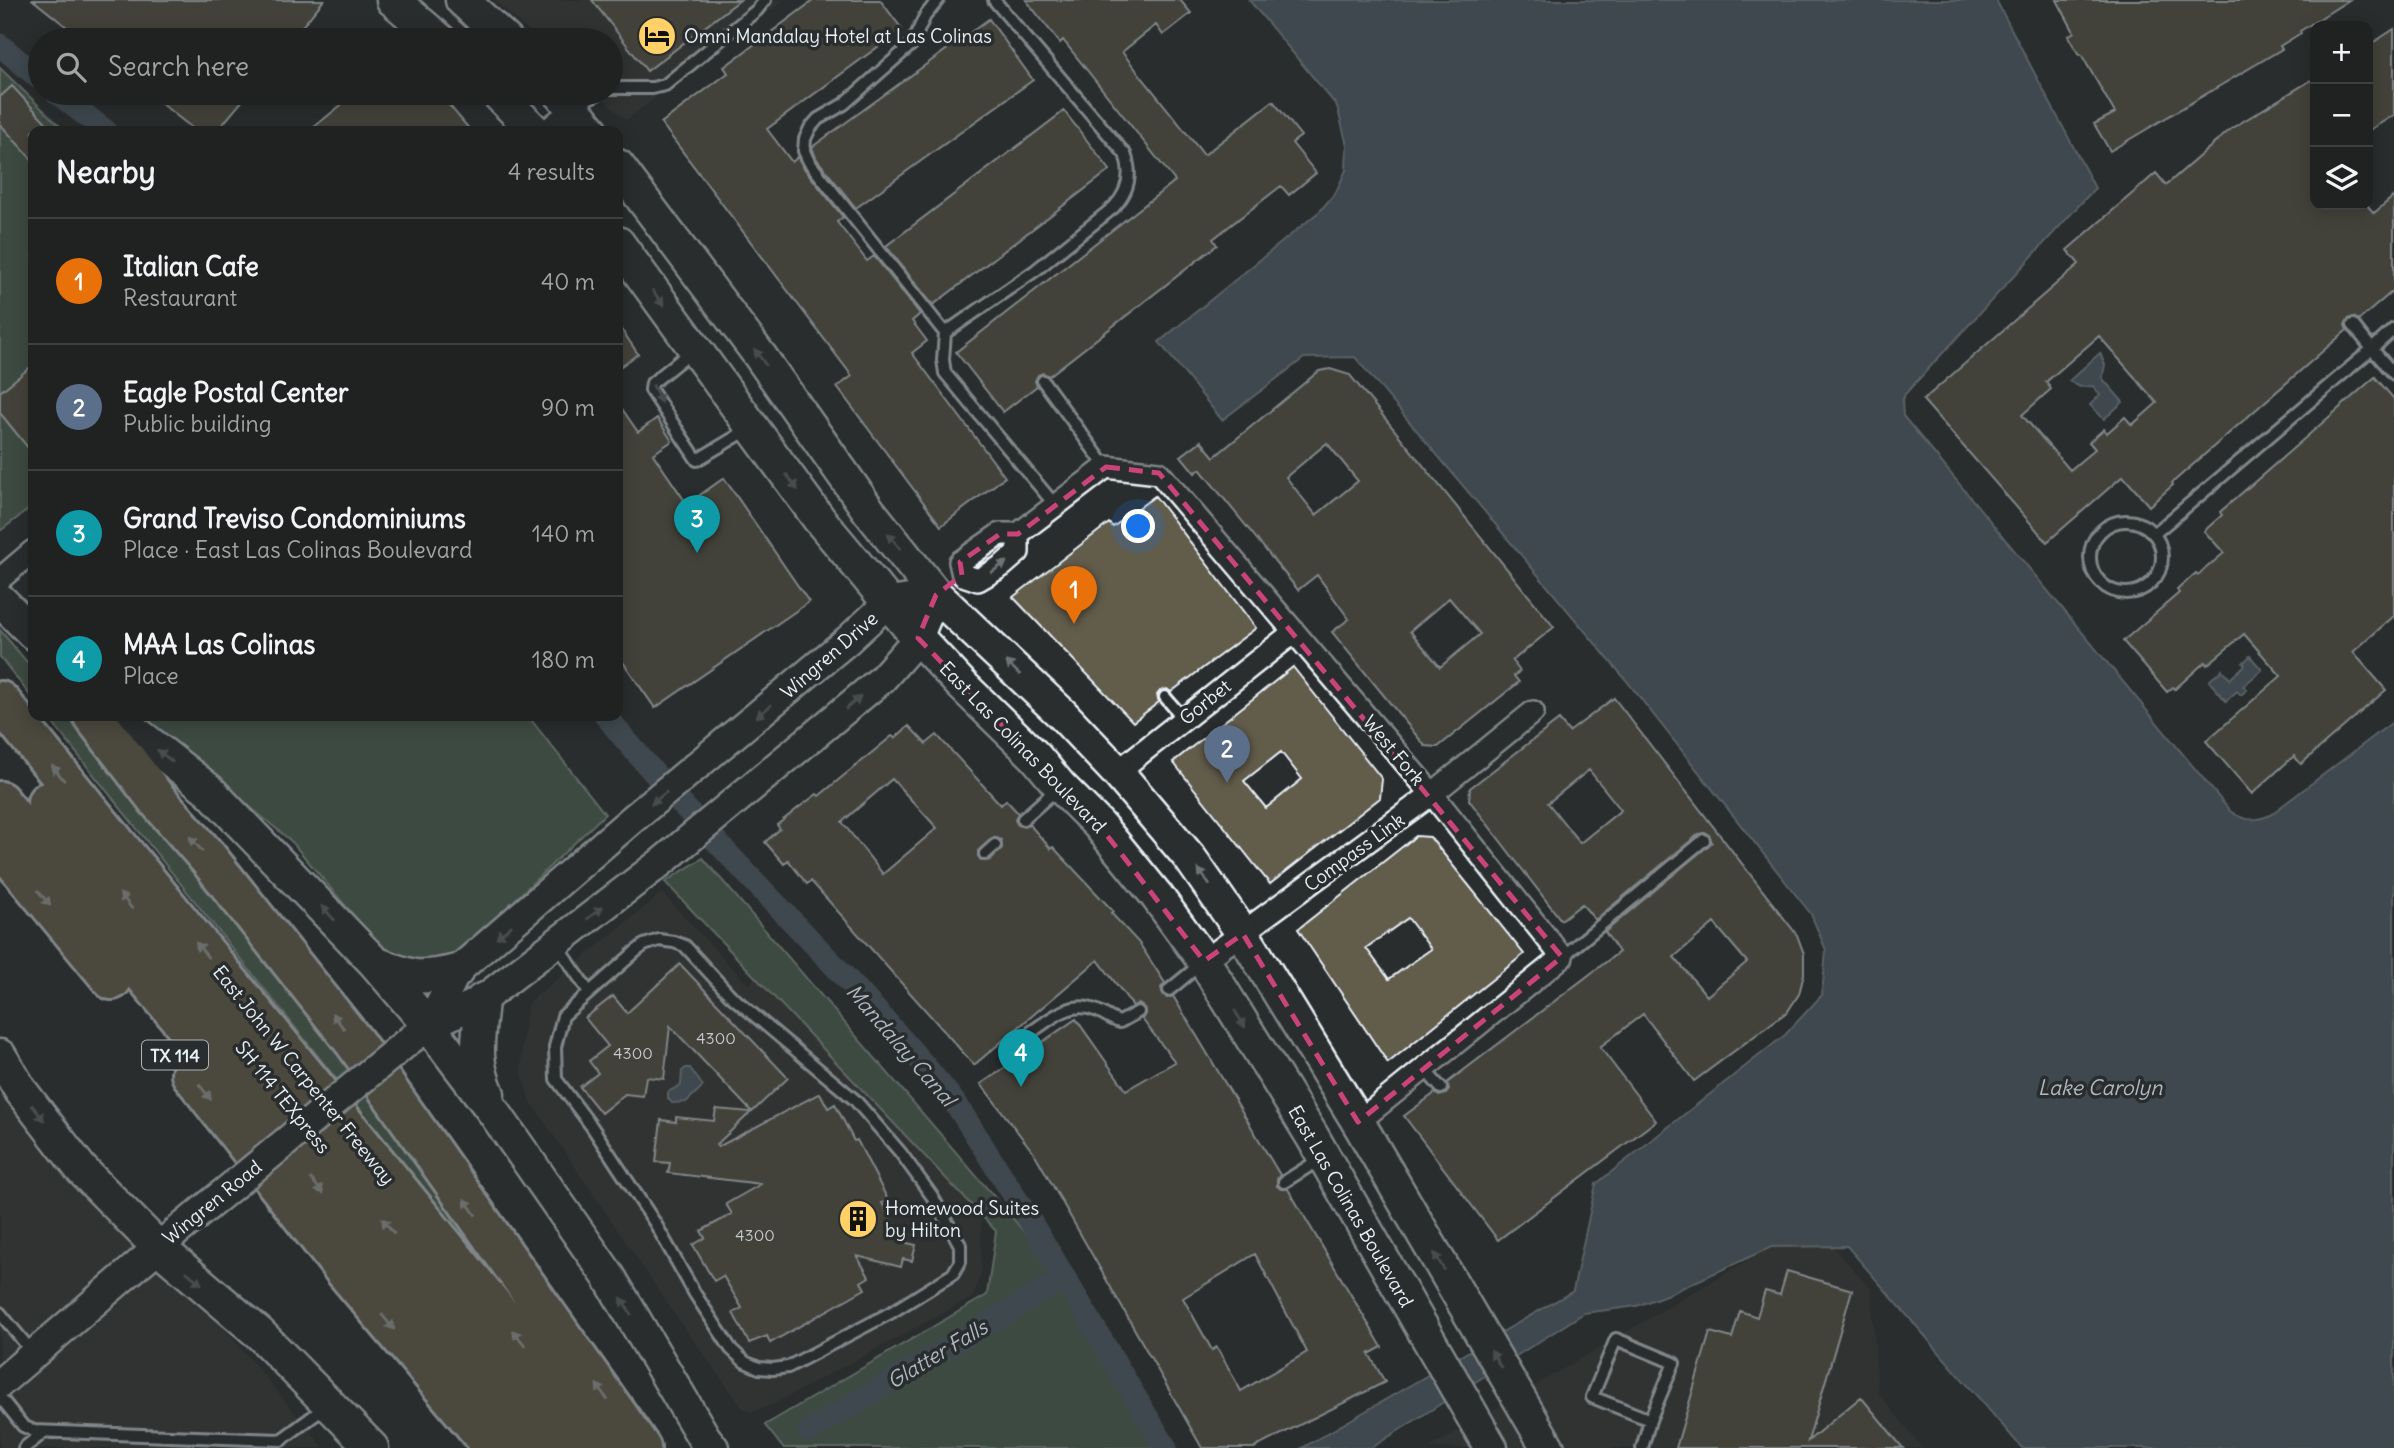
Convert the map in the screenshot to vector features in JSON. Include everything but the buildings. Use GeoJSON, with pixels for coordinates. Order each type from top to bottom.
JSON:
{"type":"FeatureCollection","features":[{"type":"Feature","properties":{"kind":"highway","name":"East John W Carpenter Freeway"},"geometry":{"type":"LineString","coordinates":[[0,701],[609,1448]]}},
{"type":"Feature","properties":{"kind":"highway"},"geometry":{"type":"LineString","coordinates":[[97,721],[155,797],[208,858],[346,1032],[641,1448]]}},
{"type":"Feature","properties":{"kind":"highway","name":"SH 114 TEXpress"},"geometry":{"type":"LineString","coordinates":[[0,742],[229,1031],[569,1448]]}},
{"type":"Feature","properties":{"kind":"highway","name":"SH 114 TEXpress"},"geometry":{"type":"LineString","coordinates":[[0,801],[535,1448]]}},
{"type":"Feature","properties":{"kind":"highway","name":"TX 114"},"geometry":{"type":"LineString","coordinates":[[0,845],[191,1075],[344,1270],[494,1448]]}},
{"type":"Feature","properties":{"kind":"main road"},"geometry":{"type":"LineString","coordinates":[[462,0],[493,28]]}},
{"type":"Feature","properties":{"kind":"main road"},"geometry":{"type":"LineString","coordinates":[[400,2],[427,28]]}},
{"type":"Feature","properties":{"kind":"main road"},"geometry":{"type":"LineString","coordinates":[[509,105],[530,126]]}},
{"type":"Feature","properties":{"kind":"main road"},"geometry":{"type":"LineString","coordinates":[[623,173],[760,356],[869,511],[936,595],[1063,715],[1117,772],[1190,858],[1243,934],[1358,1122],[1548,1448]]}},
{"type":"Feature","properties":{"kind":"main road","name":"East Las Colinas Boulevard"},"geometry":{"type":"LineString","coordinates":[[623,250],[819,519],[918,638],[1099,825],[1205,961],[1324,1156],[1483,1435]]}},
{"type":"Feature","properties":{"kind":"main road"},"geometry":{"type":"LineString","coordinates":[[0,600],[28,628]]}},
{"type":"Feature","properties":{"kind":"main road"},"geometry":{"type":"LineString","coordinates":[[121,721],[208,790],[375,963],[418,1035],[496,1115],[609,1277],[712,1448]]}},
{"type":"Feature","properties":{"kind":"main road"},"geometry":{"type":"LineString","coordinates":[[375,963],[407,976],[425,978],[457,971]]}},
{"type":"Feature","properties":{"kind":"main road"},"geometry":{"type":"LineString","coordinates":[[482,1000],[476,1050],[481,1078],[496,1115]]}},
{"type":"Feature","properties":{"kind":"main road"},"geometry":{"type":"LineString","coordinates":[[0,1056],[21,1091],[81,1169],[166,1240],[372,1448]]}},
{"type":"Feature","properties":{"kind":"street"},"geometry":{"type":"LineString","coordinates":[[553,126],[581,106]]}},
{"type":"Feature","properties":{"kind":"street"},"geometry":{"type":"LineString","coordinates":[[418,1035],[482,1000],[724,812],[883,679],[918,638],[936,595],[962,575],[978,580],[1002,566],[1018,552],[1018,534],[1107,467]]}},
{"type":"Feature","properties":{"kind":"street","name":"West Fork"},"geometry":{"type":"LineString","coordinates":[[1107,467],[1159,473],[1432,794],[1562,957]]}},
{"type":"Feature","properties":{"kind":"street"},"geometry":{"type":"LineString","coordinates":[[0,579],[28,555]]}},
{"type":"Feature","properties":{"kind":"street","name":"Wingren Drive"},"geometry":{"type":"LineString","coordinates":[[418,1035],[457,971],[629,822],[848,640],[889,601],[936,595]]}},
{"type":"Feature","properties":{"kind":"street","name":"Gorbet"},"geometry":{"type":"LineString","coordinates":[[1117,772],[1294,632]]}},
{"type":"Feature","properties":{"kind":"street","name":"Compass Link"},"geometry":{"type":"LineString","coordinates":[[1205,961],[1432,794],[1534,712]]}},
{"type":"Feature","properties":{"kind":"street"},"geometry":{"type":"LineString","coordinates":[[1358,1122],[1562,957]]}},
{"type":"Feature","properties":{"kind":"street","name":"Wingren Road"},"geometry":{"type":"LineString","coordinates":[[0,1383],[166,1240],[418,1035]]}},
{"type":"Feature","properties":{"kind":"lane"},"geometry":{"type":"LineString","coordinates":[[623,88],[665,85],[757,10],[765,0]]}},
{"type":"Feature","properties":{"kind":"lane"},"geometry":{"type":"LineString","coordinates":[[938,0],[925,16],[912,44],[844,104],[818,118],[805,139],[804,151],[809,162],[945,333],[943,359],[946,373],[1055,505]]}},
{"type":"Feature","properties":{"kind":"lane"},"geometry":{"type":"LineString","coordinates":[[945,333],[1036,270],[1114,208],[1121,200],[1130,177],[1125,155],[994,0]]}},
{"type":"Feature","properties":{"kind":"lane"},"geometry":{"type":"LineString","coordinates":[[2353,325],[2394,374]]}},
{"type":"Feature","properties":{"kind":"lane"},"geometry":{"type":"LineString","coordinates":[[2154,534],[2394,329]]}},
{"type":"Feature","properties":{"kind":"lane"},"geometry":{"type":"LineString","coordinates":[[695,349],[652,383],[652,390],[697,460],[752,426]]}},
{"type":"Feature","properties":{"kind":"lane"},"geometry":{"type":"LineString","coordinates":[[1043,381],[1107,467]]}},
{"type":"Feature","properties":{"kind":"lane"},"geometry":{"type":"LineString","coordinates":[[2122,522],[2134,522],[2154,534],[2162,556],[2155,579],[2136,592],[2124,593],[2102,584],[2091,564],[2094,541],[2101,531],[2122,522]]}},
{"type":"Feature","properties":{"kind":"lane"},"geometry":{"type":"LineString","coordinates":[[1165,697],[1184,719]]}},
{"type":"Feature","properties":{"kind":"lane"},"geometry":{"type":"LineString","coordinates":[[1023,819],[1060,786]]}},
{"type":"Feature","properties":{"kind":"lane"},"geometry":{"type":"LineString","coordinates":[[1562,957],[1704,840]]}},
{"type":"Feature","properties":{"kind":"lane"},"geometry":{"type":"LineString","coordinates":[[985,854],[995,845]]}},
{"type":"Feature","properties":{"kind":"lane"},"geometry":{"type":"LineString","coordinates":[[659,940],[685,946],[730,995],[855,1100],[900,1152],[932,1196],[960,1245],[960,1262],[953,1274],[892,1312],[788,1367],[759,1368],[745,1362],[731,1349],[695,1294],[655,1223],[592,1127],[556,1079],[555,1047],[564,1016],[589,992],[644,945],[659,940]]}},
{"type":"Feature","properties":{"kind":"lane"},"geometry":{"type":"LineString","coordinates":[[556,943],[589,992]]}},
{"type":"Feature","properties":{"kind":"lane"},"geometry":{"type":"LineString","coordinates":[[1169,990],[1205,961]]}},
{"type":"Feature","properties":{"kind":"lane"},"geometry":{"type":"LineString","coordinates":[[1031,1032],[1072,1007],[1097,1010],[1120,1022],[1138,1012]]}},
{"type":"Feature","properties":{"kind":"lane"},"geometry":{"type":"LineString","coordinates":[[1424,1070],[1441,1088]]}},
{"type":"Feature","properties":{"kind":"lane"},"geometry":{"type":"LineString","coordinates":[[1284,1182],[1324,1156]]}},
{"type":"Feature","properties":{"kind":"lane"},"geometry":{"type":"LineString","coordinates":[[0,1313],[33,1353]]}},
{"type":"Feature","properties":{"kind":"lane"},"geometry":{"type":"LineString","coordinates":[[1642,1448],[1650,1420],[1674,1363],[1616,1339],[1592,1397],[1650,1420]]}},
{"type":"Feature","properties":{"kind":"lane"},"geometry":{"type":"LineString","coordinates":[[0,1398],[27,1430],[282,1440],[330,1405]]}},
{"type":"Feature","properties":{"kind":"lane"},"geometry":{"type":"LineString","coordinates":[[24,1448],[44,1432]]}},
{"type":"Feature","properties":{"kind":"highlighted area"},"geometry":{"type":"Polygon","coordinates":[[[1106,467],[1159,473],[1562,957],[1358,1122],[1243,934],[1204,961],[1099,825],[918,638],[936,595],[962,575],[960,562],[972,553],[1000,534],[1018,534],[1106,467]]]}},
{"type":"Feature","properties":{"kind":"shaded area"},"geometry":{"type":"Polygon","coordinates":[[[494,0],[784,0],[626,120],[610,105],[623,105],[623,28],[526,28],[494,0]]]}},
{"type":"Feature","properties":{"kind":"shaded area"},"geometry":{"type":"Polygon","coordinates":[[[662,893],[748,985],[758,975],[940,1154],[981,1217],[981,1273],[973,1297],[774,1404],[753,1412],[744,1409],[684,1328],[529,1099],[521,1070],[528,1003],[662,893]]]}},
{"type":"Feature","properties":{"kind":"shaded area"},"geometry":{"type":"Polygon","coordinates":[[[0,1059],[324,1448],[0,1448],[0,1059]]]}},
{"type":"Feature","properties":{"kind":"shaded area"},"geometry":{"type":"Polygon","coordinates":[[[1811,1223],[1871,1289],[1878,1392],[1922,1448],[1429,1448],[1811,1223]]]}},
{"type":"Feature","properties":{"kind":"green space"},"geometry":{"type":"Polygon","coordinates":[[[0,68],[28,95],[28,105],[38,105],[60,126],[28,126],[28,510],[0,531],[0,68]]]}},
{"type":"Feature","properties":{"kind":"green space"},"geometry":{"type":"Polygon","coordinates":[[[0,630],[28,663],[28,693],[0,657],[0,630]]]}},
{"type":"Feature","properties":{"kind":"green space"},"geometry":{"type":"Polygon","coordinates":[[[51,721],[81,721],[145,797],[493,1257],[482,1262],[51,721]]]}},
{"type":"Feature","properties":{"kind":"green space"},"geometry":{"type":"Polygon","coordinates":[[[147,721],[532,721],[605,814],[463,949],[428,961],[407,959],[375,941],[291,841],[147,721]]]}},
{"type":"Feature","properties":{"kind":"green space"},"geometry":{"type":"Polygon","coordinates":[[[703,858],[1064,1278],[1168,1448],[783,1448],[765,1425],[987,1295],[996,1231],[665,882],[703,858]]]}},
{"type":"Feature","properties":{"kind":"water","name":"Lake Carolyn"},"geometry":{"type":"Polygon","coordinates":[[[1249,0],[1996,0],[2095,188],[1905,394],[1902,401],[1903,416],[2230,811],[2245,819],[2259,819],[2270,815],[2394,721],[2394,1448],[2022,1448],[1847,1246],[1771,1247],[1637,1306],[1584,1313],[1371,1448],[1302,1448],[1573,1291],[1596,1184],[1785,1035],[1822,995],[1826,950],[1811,914],[1626,680],[1355,357],[1304,358],[1222,420],[1159,342],[1320,211],[1336,192],[1346,170],[1347,145],[1337,106],[1249,0]]]}},
{"type":"Feature","properties":{"kind":"water"},"geometry":{"type":"Polygon","coordinates":[[[2100,353],[2105,365],[2102,378],[2123,402],[2104,419],[2090,405],[2100,395],[2093,386],[2080,387],[2069,381],[2100,353]]]}},
{"type":"Feature","properties":{"kind":"water"},"geometry":{"type":"Polygon","coordinates":[[[2250,656],[2262,670],[2243,686],[2247,690],[2241,695],[2237,691],[2226,701],[2209,681],[2222,670],[2230,679],[2245,665],[2243,663],[2250,656]]]}},
{"type":"Feature","properties":{"kind":"water"},"geometry":{"type":"Polygon","coordinates":[[[690,1068],[703,1086],[686,1102],[672,1103],[668,1092],[681,1085],[682,1071],[690,1068]]]}},
{"type":"Feature","properties":{"kind":"waterway","name":"Mandalay Canal"},"geometry":{"type":"LineString","coordinates":[[0,45],[28,69]]}},
{"type":"Feature","properties":{"kind":"waterway","name":"Mandalay Canal"},"geometry":{"type":"LineString","coordinates":[[72,105],[100,126]]}},
{"type":"Feature","properties":{"kind":"waterway","name":"Mandalay Canal"},"geometry":{"type":"LineString","coordinates":[[610,721],[687,810],[858,991],[948,1094],[1040,1237],[1166,1448]]}},
{"type":"Feature","properties":{"kind":"waterway","name":"Glatter Falls"},"geometry":{"type":"LineString","coordinates":[[809,1431],[1064,1278]]}},
{"type":"Feature","properties":{"kind":"place","name":"Omni Mandalay Hotel at Las Colinas"},"geometry":{"type":"Point","coordinates":[657,36]}},
{"type":"Feature","properties":{"kind":"place","name":"Grand Treviso Condominiums"},"geometry":{"type":"Point","coordinates":[697,553]}},
{"type":"Feature","properties":{"kind":"place","name":"Italian Cafe"},"geometry":{"type":"Point","coordinates":[1074,624]}},
{"type":"Feature","properties":{"kind":"place","name":"Eagle Postal Center"},"geometry":{"type":"Point","coordinates":[1227,783]}},
{"type":"Feature","properties":{"kind":"place","name":"MAA Las Colinas"},"geometry":{"type":"Point","coordinates":[1021,1087]}},
{"type":"Feature","properties":{"kind":"place","name":"Homewood Suites by Hilton"},"geometry":{"type":"Point","coordinates":[858,1219]}}]}
